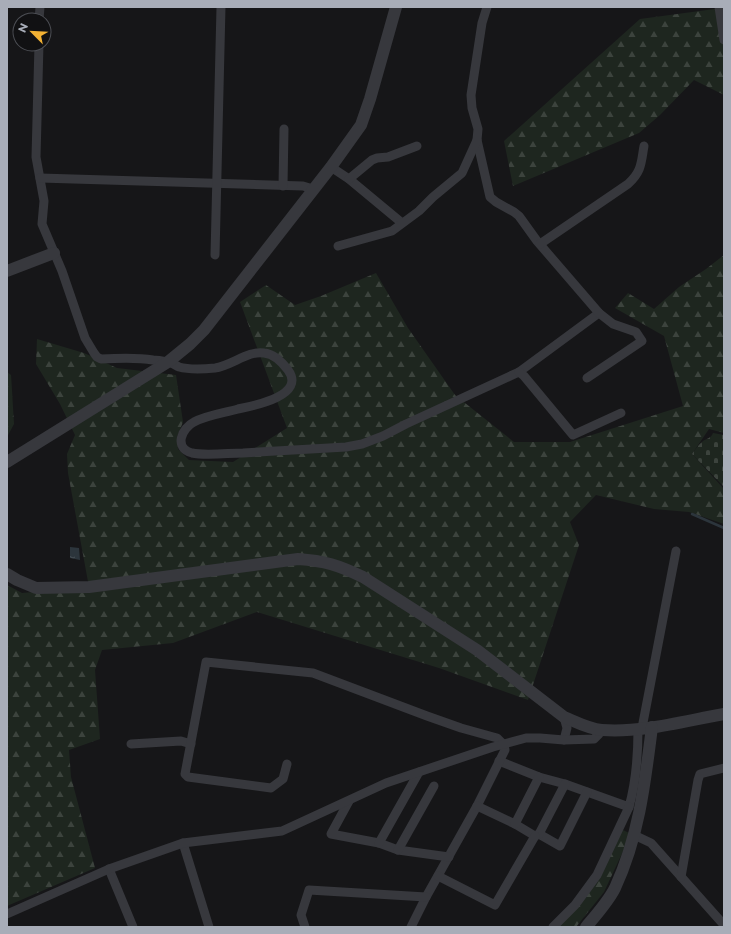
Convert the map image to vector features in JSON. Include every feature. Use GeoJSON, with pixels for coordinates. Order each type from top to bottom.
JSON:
{"type":"FeatureCollection","features":[{"type":"Feature","properties":{"kind":"street"},"geometry":{"type":"LineString","coordinates":[[215,255],[220,7]]}},
{"type":"Feature","properties":{"kind":"street"},"geometry":{"type":"LineString","coordinates":[[7,462],[168,362],[204,330],[331,167],[361,125],[396,7]]}},
{"type":"Feature","properties":{"kind":"street"},"geometry":{"type":"LineString","coordinates":[[487,7],[482,22],[471,94],[472,108],[478,130],[477,140],[490,197],[519,216],[540,244],[599,313],[613,324],[636,332],[642,341],[587,378]]}},
{"type":"Feature","properties":{"kind":"street"},"geometry":{"type":"LineString","coordinates":[[719,7],[724,40]]}},
{"type":"Feature","properties":{"kind":"street"},"geometry":{"type":"LineString","coordinates":[[39,52],[36,158],[44,201],[42,224],[62,271],[85,338],[98,357],[101,359],[139,358],[168,362],[180,367],[199,369],[217,368],[256,353],[265,353],[279,360],[291,376],[292,382],[287,391],[274,399],[195,421],[188,425],[182,436],[181,445],[184,450],[200,453],[346,448],[362,444],[383,436],[519,372],[599,313]]}},
{"type":"Feature","properties":{"kind":"street"},"geometry":{"type":"LineString","coordinates":[[283,186],[284,129]]}},
{"type":"Feature","properties":{"kind":"street"},"geometry":{"type":"LineString","coordinates":[[338,246],[392,231],[419,211],[433,197],[462,173],[477,140]]}},
{"type":"Feature","properties":{"kind":"street"},"geometry":{"type":"LineString","coordinates":[[349,179],[372,160],[388,157],[417,146]]}},
{"type":"Feature","properties":{"kind":"street"},"geometry":{"type":"LineString","coordinates":[[540,244],[636,177],[640,168],[644,146]]}},
{"type":"Feature","properties":{"kind":"street"},"geometry":{"type":"LineString","coordinates":[[331,167],[349,179],[402,223]]}},
{"type":"Feature","properties":{"kind":"street"},"geometry":{"type":"LineString","coordinates":[[40,178],[303,186],[313,189]]}},
{"type":"Feature","properties":{"kind":"street"},"geometry":{"type":"LineString","coordinates":[[7,271],[54,253]]}},
{"type":"Feature","properties":{"kind":"street"},"geometry":{"type":"LineString","coordinates":[[519,372],[573,435],[621,413]]}},
{"type":"Feature","properties":{"kind":"street"},"geometry":{"type":"LineString","coordinates":[[553,927],[575,905],[597,875],[629,807],[676,551]]}},
{"type":"Feature","properties":{"kind":"street"},"geometry":{"type":"LineString","coordinates":[[10,578],[36,588],[89,587],[298,559],[321,561],[344,567],[369,581],[477,650],[564,717],[589,727],[601,730],[644,728],[724,714]]}},
{"type":"Feature","properties":{"kind":"street"},"geometry":{"type":"LineString","coordinates":[[287,764],[283,779],[271,788],[188,778],[185,774],[206,662],[313,673],[427,716],[497,738],[504,745],[505,750],[477,806],[411,927]]}},
{"type":"Feature","properties":{"kind":"street"},"geometry":{"type":"LineString","coordinates":[[564,717],[567,728],[564,740]]}},
{"type":"Feature","properties":{"kind":"street"},"geometry":{"type":"LineString","coordinates":[[586,927],[615,889],[640,817],[644,793],[644,728]]}},
{"type":"Feature","properties":{"kind":"street"},"geometry":{"type":"LineString","coordinates":[[7,914],[108,869],[183,843],[282,830],[386,783],[492,747],[526,738],[564,740],[594,739],[601,730]]}},
{"type":"Feature","properties":{"kind":"street"},"geometry":{"type":"LineString","coordinates":[[131,744],[180,741],[191,744]]}},
{"type":"Feature","properties":{"kind":"street"},"geometry":{"type":"LineString","coordinates":[[499,762],[629,807]]}},
{"type":"Feature","properties":{"kind":"street"},"geometry":{"type":"LineString","coordinates":[[681,877],[700,774],[724,768]]}},
{"type":"Feature","properties":{"kind":"street"},"geometry":{"type":"LineString","coordinates":[[379,843],[419,772]]}},
{"type":"Feature","properties":{"kind":"street"},"geometry":{"type":"LineString","coordinates":[[515,824],[539,777]]}},
{"type":"Feature","properties":{"kind":"street"},"geometry":{"type":"LineString","coordinates":[[438,876],[495,905],[537,835],[565,784]]}},
{"type":"Feature","properties":{"kind":"street"},"geometry":{"type":"LineString","coordinates":[[398,850],[434,786]]}},
{"type":"Feature","properties":{"kind":"street"},"geometry":{"type":"LineString","coordinates":[[477,806],[560,846],[587,792]]}},
{"type":"Feature","properties":{"kind":"street"},"geometry":{"type":"LineString","coordinates":[[349,800],[331,834],[379,843],[398,850],[449,857]]}},
{"type":"Feature","properties":{"kind":"street"},"geometry":{"type":"LineString","coordinates":[[634,835],[651,843],[723,921]]}},
{"type":"Feature","properties":{"kind":"street"},"geometry":{"type":"LineString","coordinates":[[183,843],[209,927]]}},
{"type":"Feature","properties":{"kind":"street"},"geometry":{"type":"LineString","coordinates":[[108,869],[133,927]]}},
{"type":"Feature","properties":{"kind":"street"},"geometry":{"type":"LineString","coordinates":[[305,927],[301,915],[309,890],[426,897]]}},
{"type":"Feature","properties":{"kind":"green space"},"geometry":{"type":"Polygon","coordinates":[[[722,8],[724,11],[724,95],[694,80],[660,115],[639,133],[513,186],[504,141],[640,19],[722,8]]]}},
{"type":"Feature","properties":{"kind":"green space"},"geometry":{"type":"Polygon","coordinates":[[[724,255],[724,433],[709,429],[692,454],[724,489],[724,524],[689,512],[654,509],[596,495],[570,522],[579,545],[528,700],[439,668],[257,612],[173,643],[102,650],[95,670],[100,739],[69,750],[71,777],[95,868],[7,906],[7,585],[22,593],[89,587],[68,473],[67,454],[75,435],[60,404],[36,364],[37,339],[84,353],[117,368],[176,375],[183,422],[177,437],[178,449],[189,460],[233,462],[287,428],[240,302],[266,285],[295,305],[376,273],[408,328],[455,395],[514,442],[570,442],[683,406],[664,336],[615,308],[628,293],[654,309],[679,287],[724,255]]]}},
{"type":"Feature","properties":{"kind":"green space"},"geometry":{"type":"Polygon","coordinates":[[[7,372],[11,375],[14,424],[7,437],[7,372]]]}},
{"type":"Feature","properties":{"kind":"green space"},"geometry":{"type":"Polygon","coordinates":[[[713,433],[724,435],[724,487],[692,454],[703,441],[710,437],[713,433]]]}},
{"type":"Feature","properties":{"kind":"green space"},"geometry":{"type":"Polygon","coordinates":[[[623,830],[629,833],[625,847],[604,892],[576,927],[558,927],[623,830]]]}},
{"type":"Feature","properties":{"kind":"water"},"geometry":{"type":"Polygon","coordinates":[[[70,547],[79,548],[80,560],[70,558],[70,547]]]}},
{"type":"Feature","properties":{"kind":"waterway"},"geometry":{"type":"LineString","coordinates":[[692,514],[724,528]]}}]}
